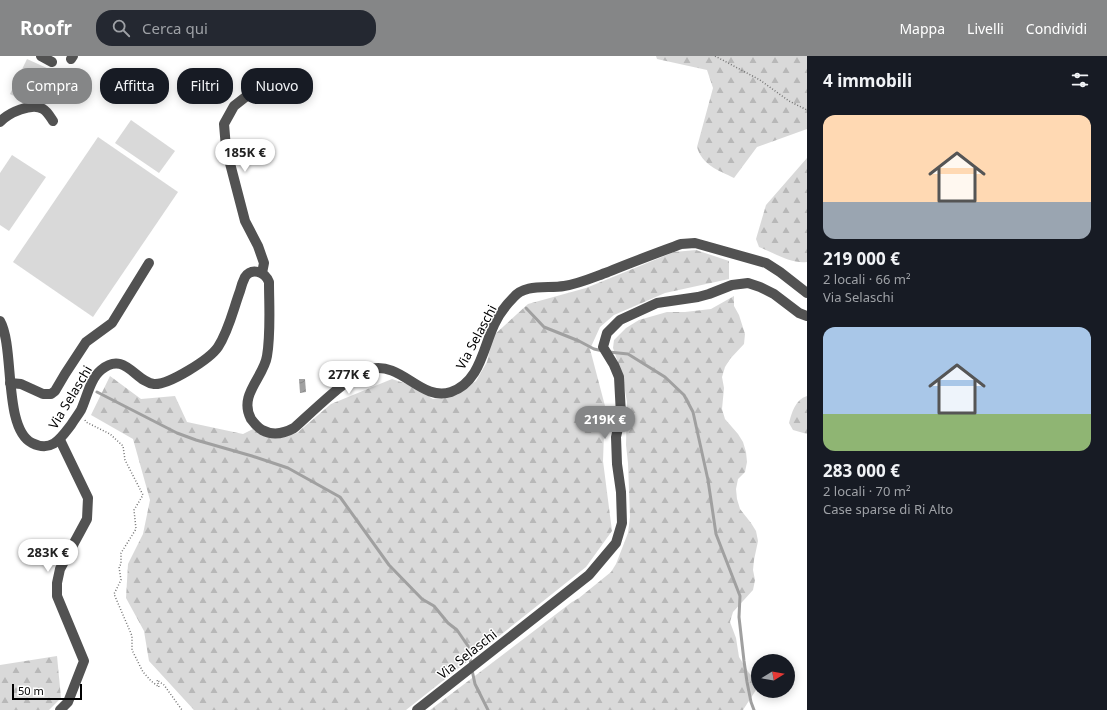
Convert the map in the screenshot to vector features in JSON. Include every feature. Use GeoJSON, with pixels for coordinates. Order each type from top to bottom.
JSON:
{"type":"FeatureCollection","features":[{"type":"Feature","properties":{"kind":"street"},"geometry":{"type":"LineString","coordinates":[[41,56],[52,62]]}},
{"type":"Feature","properties":{"kind":"street"},"geometry":{"type":"LineString","coordinates":[[241,101],[234,106],[224,124],[226,148],[245,222],[258,246],[264,263],[262,273]]}},
{"type":"Feature","properties":{"kind":"street"},"geometry":{"type":"LineString","coordinates":[[0,122],[5,116],[12,112],[37,107],[44,109],[54,121]]}},
{"type":"Feature","properties":{"kind":"street","name":"Via Selaschi"},"geometry":{"type":"LineString","coordinates":[[0,321],[5,338],[10,383],[17,423],[23,435],[33,444],[42,446],[54,445],[60,440],[80,412],[96,375],[102,368],[112,364],[121,364],[127,366],[144,380],[153,384],[163,383],[207,359],[215,351],[226,335],[233,309],[245,277],[256,271],[262,273],[267,278],[268,282],[269,304],[267,357],[248,397],[247,406],[249,415],[260,429],[268,433],[277,434],[294,428],[351,378],[369,369],[389,369],[409,379],[423,389],[437,394],[451,392],[471,377],[483,358],[494,324],[514,296],[528,289],[565,286],[681,244],[695,243],[707,245],[766,263],[807,293]]}},
{"type":"Feature","properties":{"kind":"street"},"geometry":{"type":"LineString","coordinates":[[10,383],[21,384],[44,394],[51,394],[55,391],[64,374],[86,342],[112,323],[149,263]]}},
{"type":"Feature","properties":{"kind":"street","name":"Via Selaschi"},"geometry":{"type":"LineString","coordinates":[[417,710],[589,575],[616,544],[622,523],[616,437],[621,416],[619,377],[614,365],[603,347],[607,333],[620,320],[657,303],[698,297],[732,285],[748,283],[774,294],[799,313],[807,316]]}},
{"type":"Feature","properties":{"kind":"street"},"geometry":{"type":"LineString","coordinates":[[60,440],[88,498],[87,519],[60,569],[56,582],[57,596],[84,661],[68,702],[60,710]]}},
{"type":"Feature","properties":{"kind":"path"},"geometry":{"type":"LineString","coordinates":[[715,56],[760,80],[789,100],[807,110]]}},
{"type":"Feature","properties":{"kind":"path"},"geometry":{"type":"LineString","coordinates":[[80,412],[86,422],[110,434],[123,446],[125,460],[143,495],[134,510],[136,528],[121,553],[122,564],[118,567],[121,580],[114,594],[132,636],[132,650],[143,672],[159,687],[157,680],[164,685],[182,710]]}},
{"type":"Feature","properties":{"kind":"green space"},"geometry":{"type":"Polygon","coordinates":[[[656,56],[807,56],[807,129],[757,147],[734,178],[707,163],[699,153],[697,147],[713,88],[707,70],[657,59],[656,56]]]}},
{"type":"Feature","properties":{"kind":"green space"},"geometry":{"type":"Polygon","coordinates":[[[27,59],[47,68],[23,68],[27,59]]]}},
{"type":"Feature","properties":{"kind":"green space"},"geometry":{"type":"Polygon","coordinates":[[[131,120],[175,151],[159,173],[115,143],[131,120]]]}},
{"type":"Feature","properties":{"kind":"green space"},"geometry":{"type":"Polygon","coordinates":[[[98,137],[178,192],[93,317],[13,262],[98,137]]]}},
{"type":"Feature","properties":{"kind":"green space"},"geometry":{"type":"Polygon","coordinates":[[[12,155],[46,177],[9,231],[0,225],[0,173],[12,155]]]}},
{"type":"Feature","properties":{"kind":"green space"},"geometry":{"type":"Polygon","coordinates":[[[807,158],[807,262],[801,262],[789,260],[759,247],[756,239],[766,205],[807,158]]]}},
{"type":"Feature","properties":{"kind":"green space"},"geometry":{"type":"Polygon","coordinates":[[[696,250],[729,261],[729,279],[665,293],[614,315],[600,327],[590,349],[605,406],[603,461],[612,531],[586,567],[406,710],[194,710],[149,661],[144,631],[126,598],[128,564],[143,534],[150,500],[133,439],[91,415],[110,376],[141,399],[175,396],[187,422],[243,434],[253,429],[280,437],[297,433],[331,404],[392,379],[407,384],[433,399],[457,395],[476,381],[487,362],[493,336],[528,304],[586,288],[674,252],[696,250]]]}},
{"type":"Feature","properties":{"kind":"green space"},"geometry":{"type":"Polygon","coordinates":[[[734,296],[734,306],[739,315],[745,334],[744,344],[730,359],[725,367],[722,377],[724,388],[722,409],[725,419],[738,434],[743,442],[746,452],[747,462],[745,472],[738,479],[736,489],[737,499],[740,509],[756,531],[758,541],[754,560],[753,570],[755,580],[753,590],[733,612],[730,622],[736,638],[739,657],[751,675],[751,698],[743,710],[430,710],[579,598],[611,572],[616,564],[628,533],[630,517],[626,445],[627,402],[622,374],[613,348],[614,340],[626,328],[639,320],[667,312],[685,312],[711,309],[734,296]]]}},
{"type":"Feature","properties":{"kind":"green space"},"geometry":{"type":"Polygon","coordinates":[[[807,396],[807,434],[793,430],[789,423],[797,403],[807,396]]]}},
{"type":"Feature","properties":{"kind":"green space"},"geometry":{"type":"Polygon","coordinates":[[[57,656],[61,698],[49,710],[0,710],[0,665],[57,656]]]}},
{"type":"Feature","properties":{"kind":"water"},"geometry":{"type":"Polygon","coordinates":[[[299,379],[305,379],[306,392],[300,393],[299,379]]]}},
{"type":"Feature","properties":{"kind":"waterway"},"geometry":{"type":"LineString","coordinates":[[526,308],[544,327],[579,341],[594,349],[603,351]]}},
{"type":"Feature","properties":{"kind":"waterway"},"geometry":{"type":"LineString","coordinates":[[609,352],[628,354],[665,377],[684,395],[693,412],[708,480],[716,534],[740,596],[739,617],[744,661],[751,702],[754,710]]}},
{"type":"Feature","properties":{"kind":"waterway"},"geometry":{"type":"LineString","coordinates":[[97,392],[177,433],[288,468],[340,497],[389,565],[422,599],[434,606],[448,623],[457,630],[468,646],[471,665]]}},
{"type":"Feature","properties":{"kind":"waterway"},"geometry":{"type":"LineString","coordinates":[[472,670],[475,684],[488,710]]}}]}
